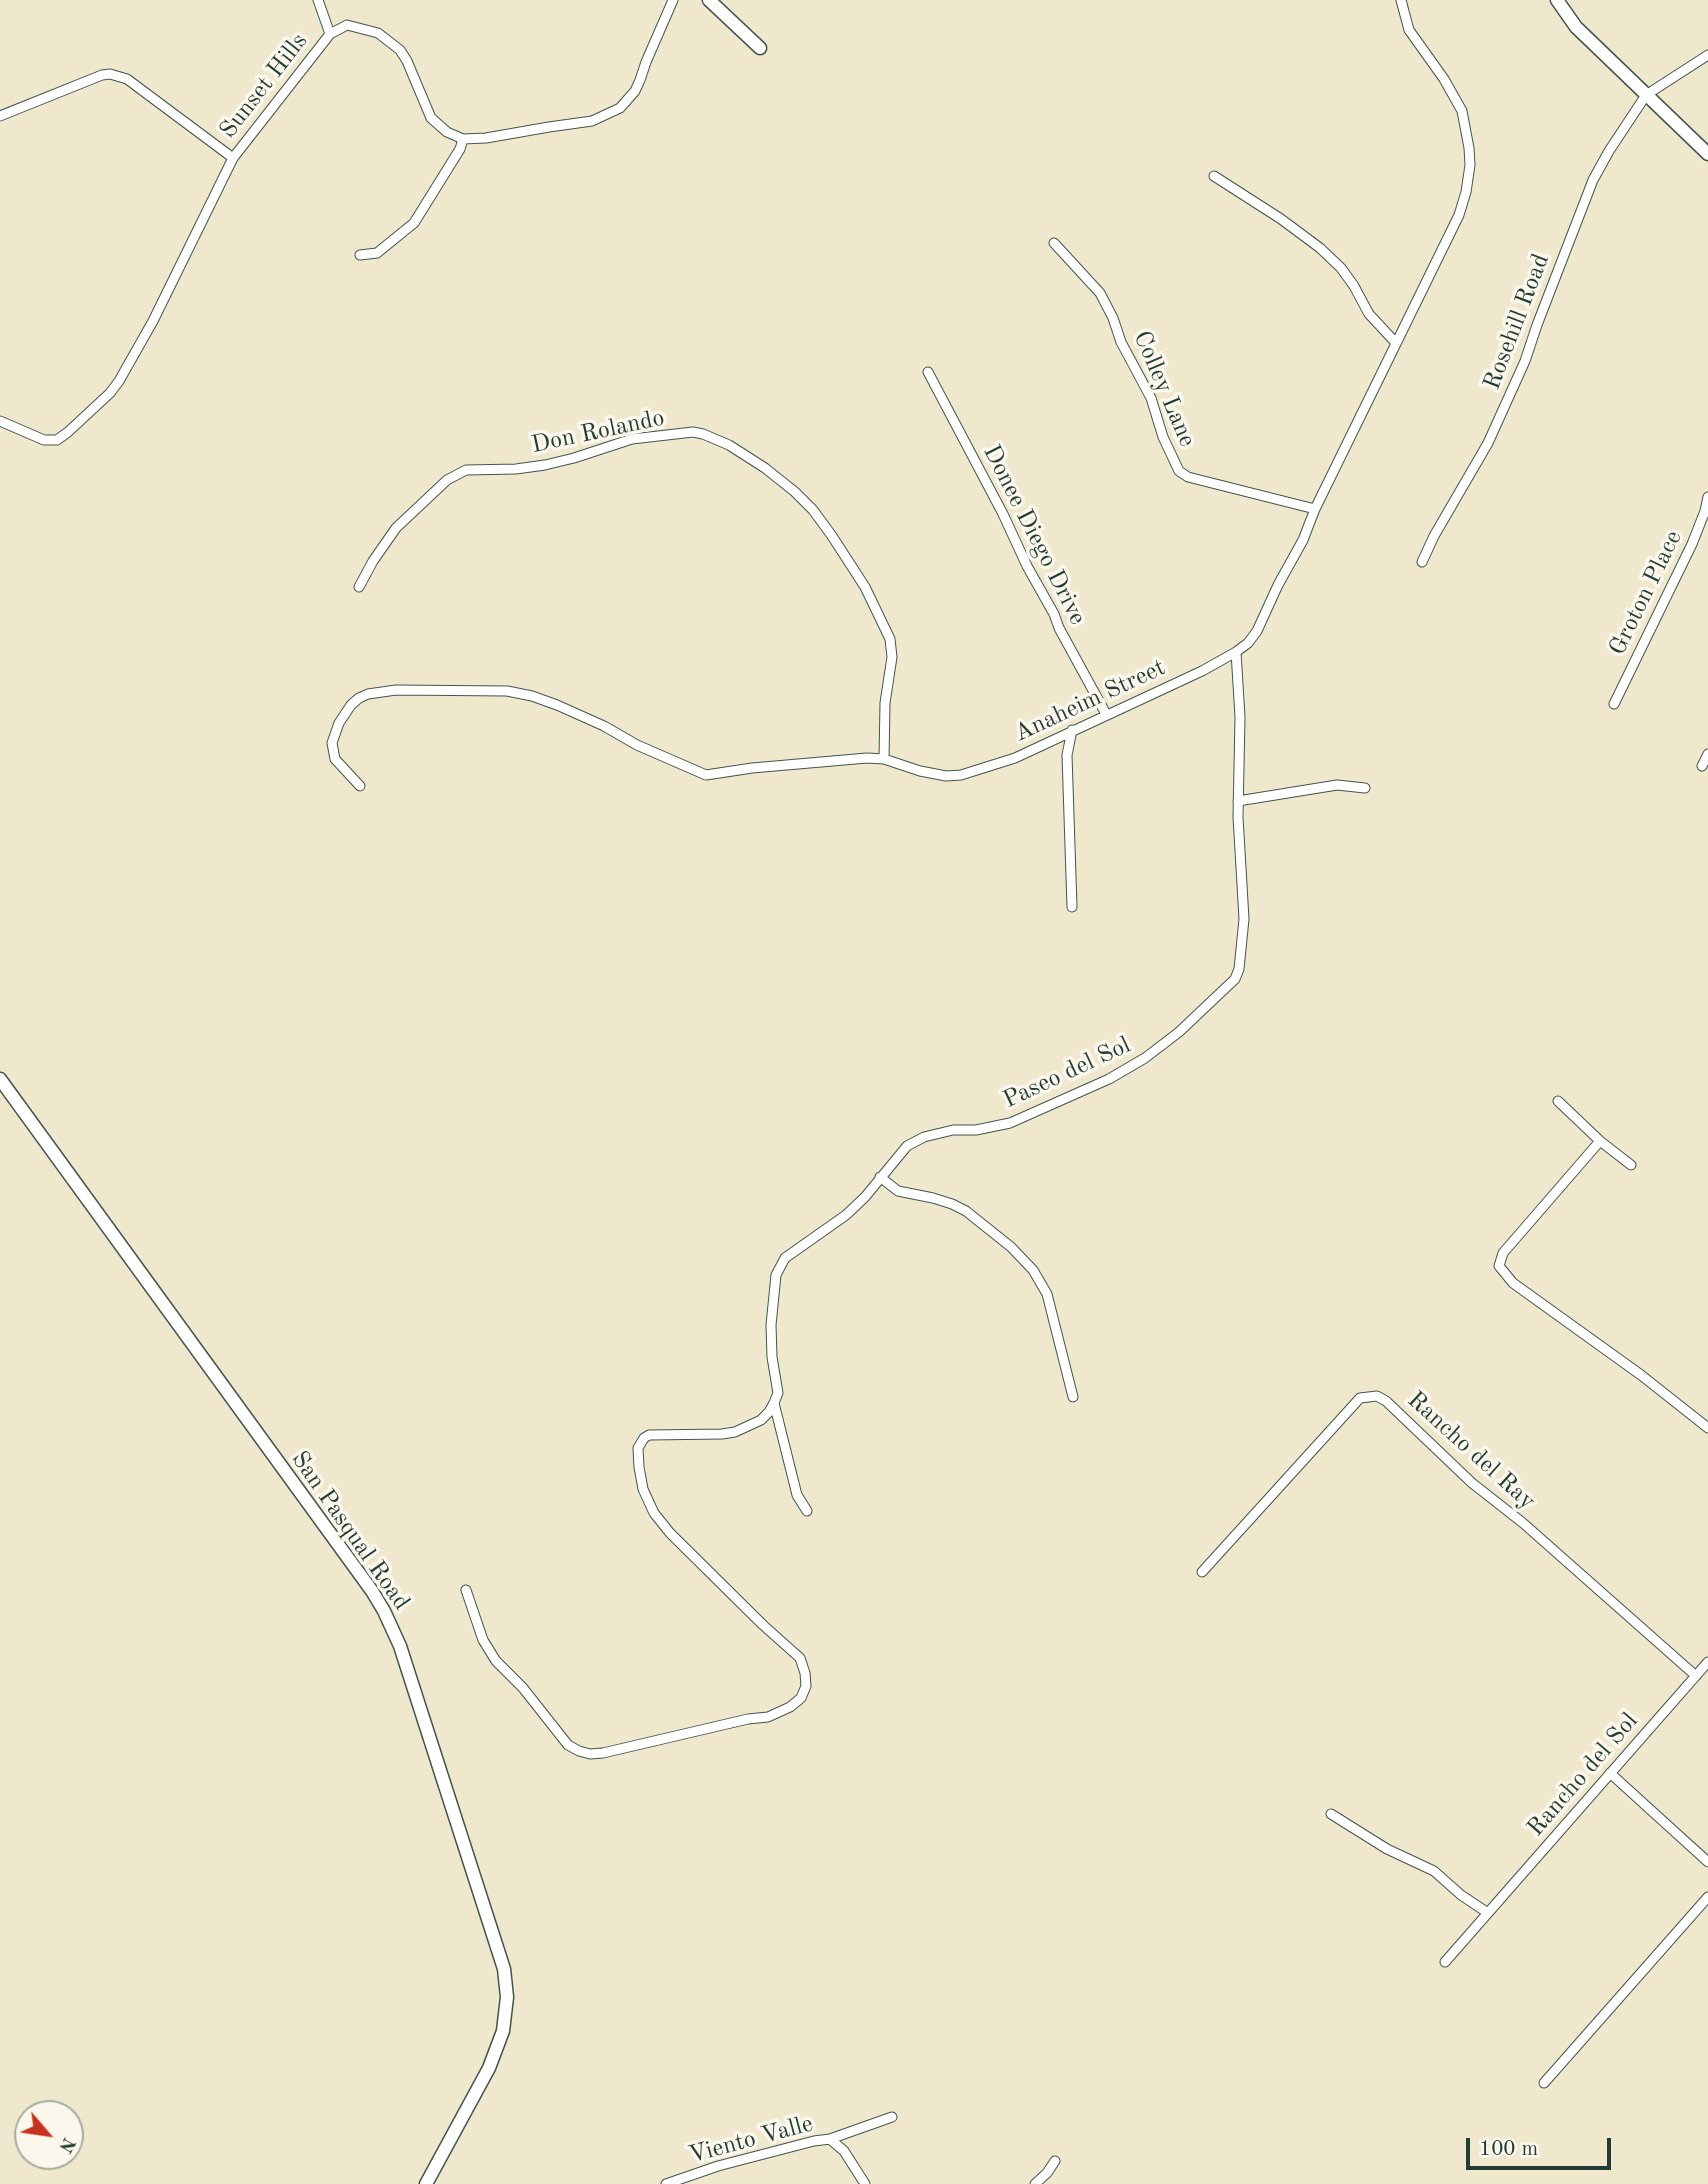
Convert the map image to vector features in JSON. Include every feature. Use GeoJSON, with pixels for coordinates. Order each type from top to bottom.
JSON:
{"type":"FeatureCollection","features":[{"type":"Feature","properties":{"kind":"main road"},"geometry":{"type":"LineString","coordinates":[[709,0],[760,48]]}},
{"type":"Feature","properties":{"kind":"main road"},"geometry":{"type":"LineString","coordinates":[[1557,0],[1576,27],[1708,154]]}},
{"type":"Feature","properties":{"kind":"main road","name":"San Pasqual Road"},"geometry":{"type":"LineString","coordinates":[[0,1079],[372,1591],[400,1646],[504,1969],[507,1997],[503,2031],[489,2068],[426,2184]]}},
{"type":"Feature","properties":{"kind":"street"},"geometry":{"type":"LineString","coordinates":[[318,0],[330,34]]}},
{"type":"Feature","properties":{"kind":"street"},"geometry":{"type":"LineString","coordinates":[[359,255],[377,253],[414,223],[460,149],[463,139],[486,138],[592,121],[620,108],[635,91],[673,0]]}},
{"type":"Feature","properties":{"kind":"street","name":"Anaheim Street"},"geometry":{"type":"LineString","coordinates":[[360,786],[335,759],[332,743],[339,723],[351,705],[368,694],[396,690],[507,691],[532,696],[706,775],[867,758],[946,776],[961,775],[1015,758],[1202,671],[1248,643],[1257,631],[1303,540],[1315,509],[1459,215],[1466,192],[1470,165],[1462,110],[1444,79],[1409,30],[1401,0]]}},
{"type":"Feature","properties":{"kind":"street","name":"Sunset Hills"},"geometry":{"type":"LineString","coordinates":[[0,421],[44,440],[57,440],[120,382],[233,158],[330,34],[347,25],[377,33],[400,50],[431,118],[447,132],[463,139]]}},
{"type":"Feature","properties":{"kind":"street"},"geometry":{"type":"LineString","coordinates":[[1646,95],[1708,55]]}},
{"type":"Feature","properties":{"kind":"street"},"geometry":{"type":"LineString","coordinates":[[0,116],[110,74],[127,79],[233,158]]}},
{"type":"Feature","properties":{"kind":"street","name":"Rosehill Road"},"geometry":{"type":"LineString","coordinates":[[1422,562],[1434,536],[1488,443],[1525,361],[1536,325],[1593,180],[1646,95]]}},
{"type":"Feature","properties":{"kind":"street"},"geometry":{"type":"LineString","coordinates":[[1214,176],[1320,248],[1341,268],[1369,314],[1396,343]]}},
{"type":"Feature","properties":{"kind":"street","name":"Colley Lane"},"geometry":{"type":"LineString","coordinates":[[1054,243],[1100,293],[1113,318],[1121,342],[1151,398],[1163,438],[1179,471],[1188,477],[1315,509]]}},
{"type":"Feature","properties":{"kind":"street","name":"Donee Diego Drive"},"geometry":{"type":"LineString","coordinates":[[928,372],[1106,714]]}},
{"type":"Feature","properties":{"kind":"street","name":"Don Rolando"},"geometry":{"type":"LineString","coordinates":[[359,587],[396,528],[447,480],[466,470],[516,469],[545,465],[632,439],[693,432],[704,434],[765,468],[795,492],[813,510],[866,587],[890,639],[892,657],[885,703],[884,760]]}},
{"type":"Feature","properties":{"kind":"street","name":"Groton Place"},"geometry":{"type":"LineString","coordinates":[[1614,704],[1692,544],[1708,498]]}},
{"type":"Feature","properties":{"kind":"street","name":"Paseo del Sol"},"geometry":{"type":"LineString","coordinates":[[807,1511],[797,1495],[774,1403],[778,1393],[772,1357],[771,1325],[776,1275],[785,1258],[846,1215],[907,1146],[925,1137],[953,1130],[976,1130],[1010,1123],[1109,1079],[1146,1058],[1179,1032],[1235,979],[1240,969],[1244,919],[1238,801],[1240,717],[1236,652]]}},
{"type":"Feature","properties":{"kind":"street"},"geometry":{"type":"LineString","coordinates":[[1072,730],[1067,755],[1072,907]]}},
{"type":"Feature","properties":{"kind":"street"},"geometry":{"type":"LineString","coordinates":[[1702,766],[1708,754]]}},
{"type":"Feature","properties":{"kind":"street"},"geometry":{"type":"LineString","coordinates":[[1238,801],[1337,785],[1365,788]]}},
{"type":"Feature","properties":{"kind":"street"},"geometry":{"type":"LineString","coordinates":[[1558,1101],[1600,1141],[1631,1165]]}},
{"type":"Feature","properties":{"kind":"street"},"geometry":{"type":"LineString","coordinates":[[1600,1141],[1503,1253],[1499,1266],[1514,1283],[1641,1375],[1708,1428]]}},
{"type":"Feature","properties":{"kind":"street"},"geometry":{"type":"LineString","coordinates":[[880,1177],[898,1191],[933,1198],[965,1211],[1011,1247],[1033,1270],[1047,1294],[1073,1397]]}},
{"type":"Feature","properties":{"kind":"street","name":"Rancho del Ray"},"geometry":{"type":"LineString","coordinates":[[1202,1572],[1360,1398],[1377,1396],[1386,1401],[1472,1483],[1523,1523],[1696,1676]]}},
{"type":"Feature","properties":{"kind":"street"},"geometry":{"type":"LineString","coordinates":[[466,1590],[483,1640],[496,1661],[523,1688],[568,1745],[579,1751],[603,1753],[748,1719],[768,1717],[790,1707],[801,1698],[806,1686],[800,1658],[670,1533],[654,1513],[643,1489],[639,1467],[638,1447],[649,1435],[735,1432],[761,1420],[774,1403]]}},
{"type":"Feature","properties":{"kind":"street","name":"Rancho del Sol"},"geometry":{"type":"LineString","coordinates":[[1445,1962],[1708,1662]]}},
{"type":"Feature","properties":{"kind":"street"},"geometry":{"type":"LineString","coordinates":[[1610,1773],[1708,1862]]}},
{"type":"Feature","properties":{"kind":"street"},"geometry":{"type":"LineString","coordinates":[[1331,1814],[1387,1849],[1434,1871],[1461,1895],[1488,1913]]}},
{"type":"Feature","properties":{"kind":"street"},"geometry":{"type":"LineString","coordinates":[[1544,2082],[1708,1897]]}},
{"type":"Feature","properties":{"kind":"street"},"geometry":{"type":"LineString","coordinates":[[830,2139],[892,2117]]}},
{"type":"Feature","properties":{"kind":"street","name":"Viento Valle"},"geometry":{"type":"LineString","coordinates":[[666,2184],[730,2163],[830,2139],[844,2151],[865,2184]]}},
{"type":"Feature","properties":{"kind":"street"},"geometry":{"type":"LineString","coordinates":[[1035,2184],[1048,2173],[1055,2161]]}},
{"type":"Feature","properties":{"kind":"street"},"geometry":{"type":"LineString","coordinates":[[857,2170],[874,2184]]}}]}
